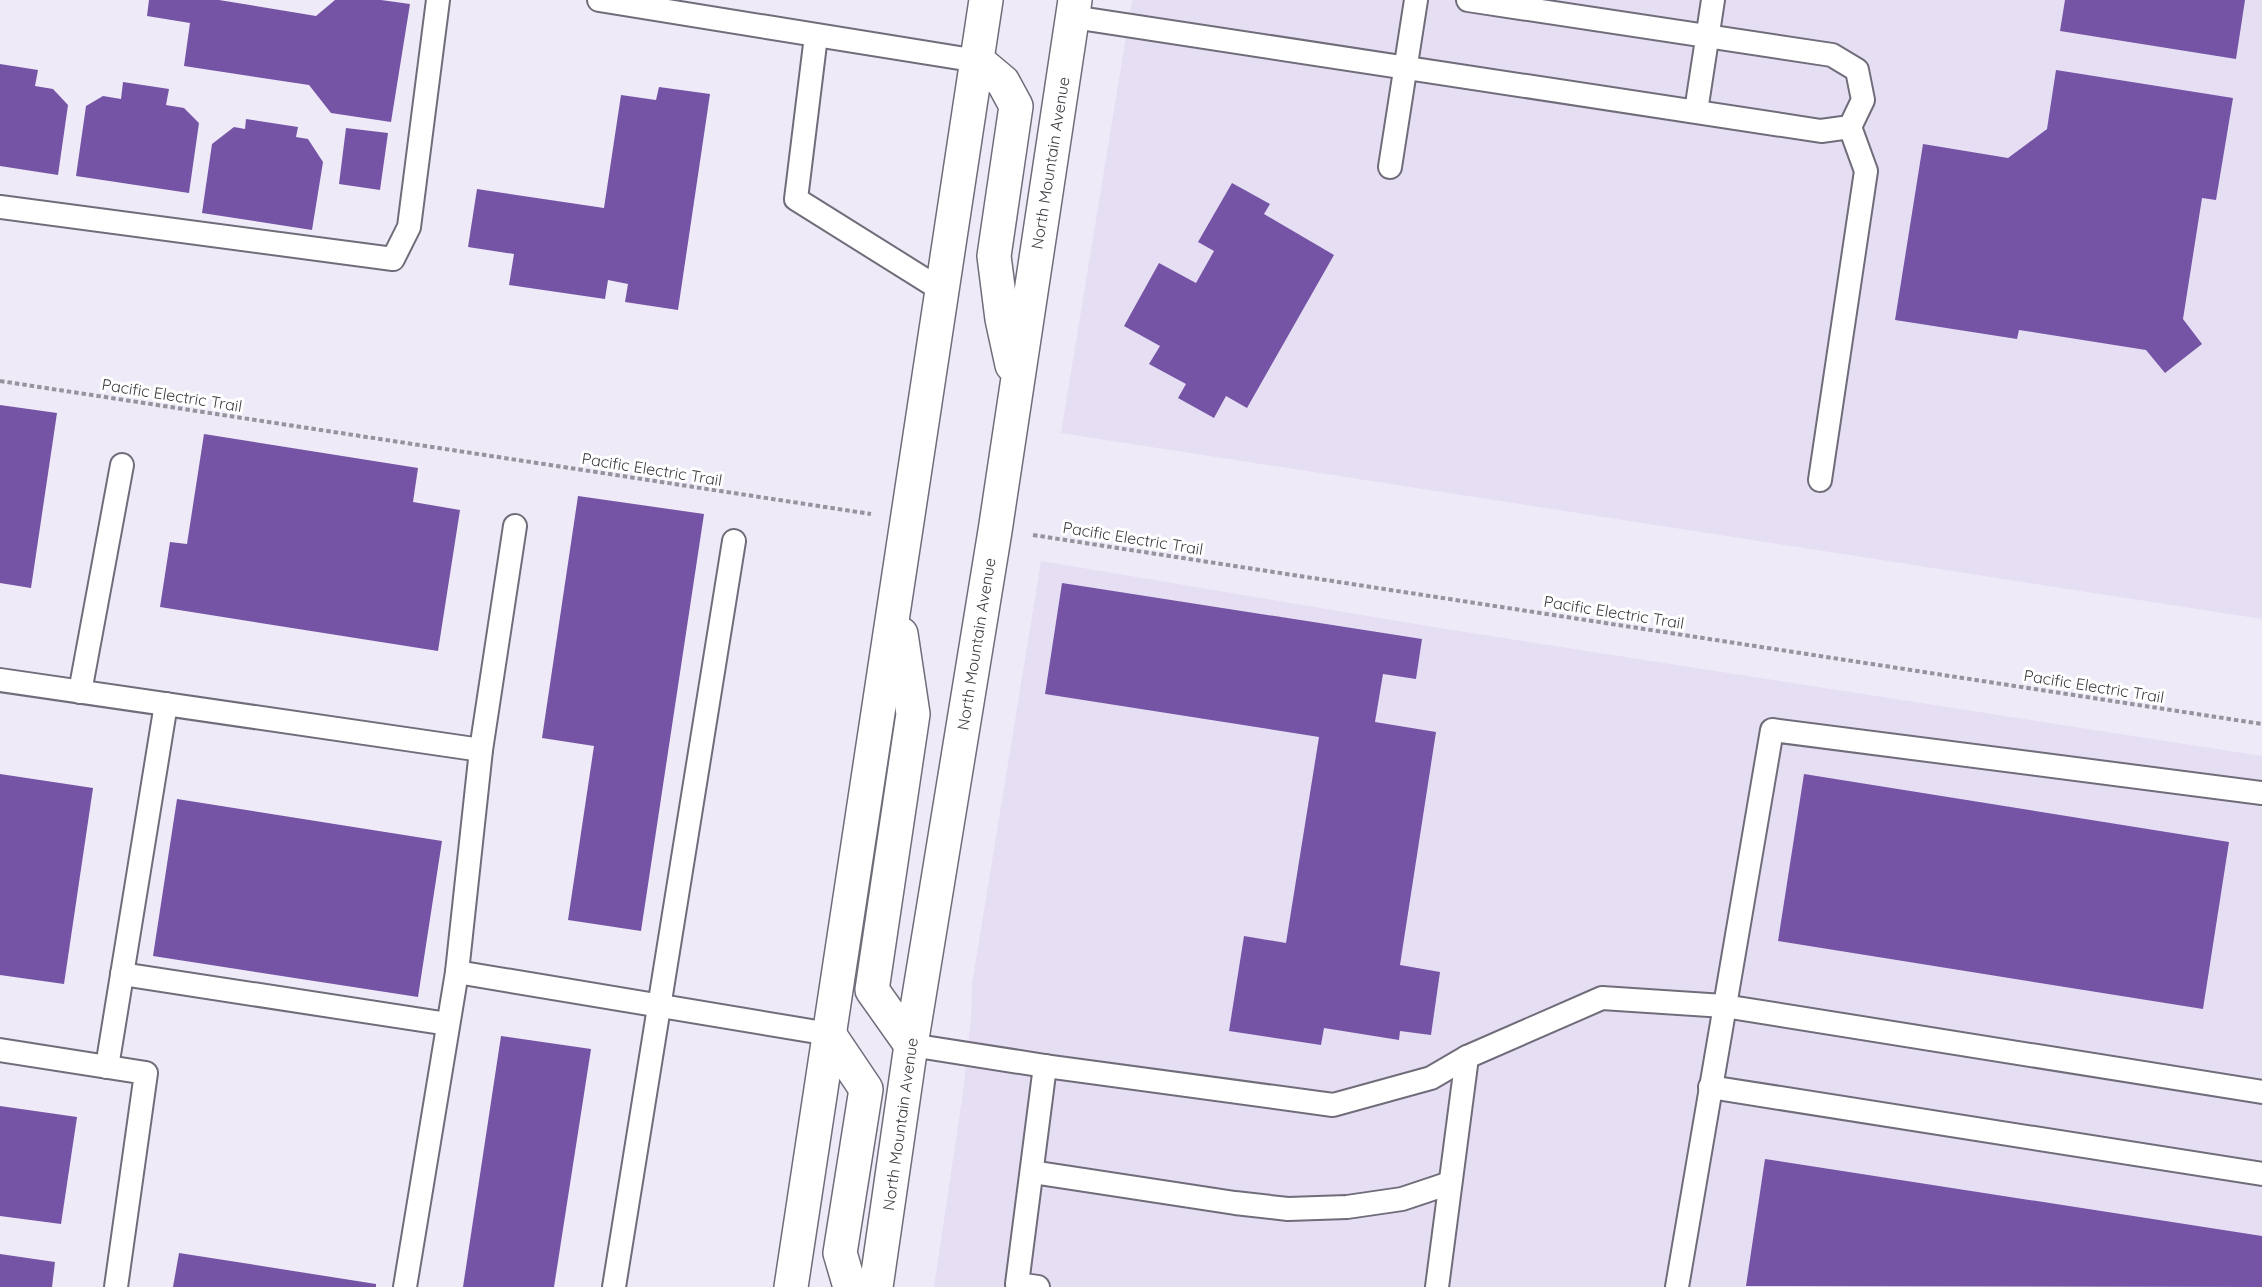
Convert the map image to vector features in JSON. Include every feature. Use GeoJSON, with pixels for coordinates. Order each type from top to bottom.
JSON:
{"type":"FeatureCollection","features":[{"type":"Feature","properties":{"kind":"main road"},"geometry":{"type":"LineString","coordinates":[[791,1287],[986,0]]}},
{"type":"Feature","properties":{"kind":"main road","name":"North Mountain Avenue"},"geometry":{"type":"LineString","coordinates":[[876,1287],[911,1045],[995,531],[1069,6]]}},
{"type":"Feature","properties":{"kind":"main road"},"geometry":{"type":"LineString","coordinates":[[978,60],[1003,82],[1016,106],[994,256],[1002,319],[1016,382]]}},
{"type":"Feature","properties":{"kind":"main road"},"geometry":{"type":"LineString","coordinates":[[896,602],[913,714],[872,990],[911,1045]]}},
{"type":"Feature","properties":{"kind":"main road"},"geometry":{"type":"LineString","coordinates":[[829,1034],[866,1089],[840,1253],[849,1287]]}},
{"type":"Feature","properties":{"kind":"lane"},"geometry":{"type":"LineString","coordinates":[[0,207],[393,259],[409,228],[438,0]]}},
{"type":"Feature","properties":{"kind":"lane"},"geometry":{"type":"LineString","coordinates":[[599,0],[661,5],[816,36],[978,60]]}},
{"type":"Feature","properties":{"kind":"lane"},"geometry":{"type":"LineString","coordinates":[[1390,167],[1416,0]]}},
{"type":"Feature","properties":{"kind":"lane"},"geometry":{"type":"LineString","coordinates":[[1468,0],[1832,56],[1857,70],[1863,100],[1850,127],[1866,171],[1820,480]]}},
{"type":"Feature","properties":{"kind":"lane"},"geometry":{"type":"LineString","coordinates":[[1696,111],[1713,0]]}},
{"type":"Feature","properties":{"kind":"lane"},"geometry":{"type":"LineString","coordinates":[[1069,6],[1405,68],[1821,131],[1850,127]]}},
{"type":"Feature","properties":{"kind":"lane"},"geometry":{"type":"LineString","coordinates":[[816,36],[796,199],[943,291]]}},
{"type":"Feature","properties":{"kind":"lane"},"geometry":{"type":"LineString","coordinates":[[81,692],[122,465]]}},
{"type":"Feature","properties":{"kind":"lane"},"geometry":{"type":"LineString","coordinates":[[405,1287],[456,972],[481,750],[515,526]]}},
{"type":"Feature","properties":{"kind":"lane"},"geometry":{"type":"LineString","coordinates":[[614,1287],[734,541]]}},
{"type":"Feature","properties":{"kind":"lane"},"geometry":{"type":"LineString","coordinates":[[0,680],[481,750]]}},
{"type":"Feature","properties":{"kind":"lane"},"geometry":{"type":"LineString","coordinates":[[107,1067],[165,704]]}},
{"type":"Feature","properties":{"kind":"lane"},"geometry":{"type":"LineString","coordinates":[[1677,1287],[1772,729],[2262,793]]}},
{"type":"Feature","properties":{"kind":"lane"},"geometry":{"type":"LineString","coordinates":[[456,972],[829,1034]]}},
{"type":"Feature","properties":{"kind":"lane"},"geometry":{"type":"LineString","coordinates":[[122,974],[448,1024]]}},
{"type":"Feature","properties":{"kind":"lane"},"geometry":{"type":"LineString","coordinates":[[911,1045],[1333,1106],[1431,1078],[1467,1057],[1602,998],[1724,1006],[2262,1092]]}},
{"type":"Feature","properties":{"kind":"lane"},"geometry":{"type":"LineString","coordinates":[[0,1050],[146,1073],[116,1287]]}},
{"type":"Feature","properties":{"kind":"lane"},"geometry":{"type":"LineString","coordinates":[[1437,1287],[1467,1057]]}},
{"type":"Feature","properties":{"kind":"lane"},"geometry":{"type":"LineString","coordinates":[[1038,1287],[1017,1284],[1045,1066]]}},
{"type":"Feature","properties":{"kind":"lane"},"geometry":{"type":"LineString","coordinates":[[1710,1087],[2262,1174]]}},
{"type":"Feature","properties":{"kind":"lane"},"geometry":{"type":"LineString","coordinates":[[1032,1172],[1288,1209],[1347,1208],[1402,1199],[1450,1183]]}},
{"type":"Feature","properties":{"kind":"path","name":"Pacific Electric Trail"},"geometry":{"type":"LineString","coordinates":[[0,381],[909,519]]}},
{"type":"Feature","properties":{"kind":"path","name":"Pacific Electric Trail"},"geometry":{"type":"LineString","coordinates":[[995,531],[2262,724]]}},
{"type":"Feature","properties":{"kind":"shaded area"},"geometry":{"type":"Polygon","coordinates":[[[1132,0],[2262,0],[2262,619],[1061,433],[1132,0]]]}},
{"type":"Feature","properties":{"kind":"shaded area"},"geometry":{"type":"Polygon","coordinates":[[[1041,561],[1446,629],[2262,756],[2262,1287],[934,1287],[963,1092],[972,984],[1041,561]]]}},
{"type":"Feature","properties":{"kind":"building"},"geometry":{"type":"Polygon","coordinates":[[[149,0],[219,0],[316,16],[335,0],[381,0],[410,4],[391,122],[331,113],[309,85],[184,66],[190,23],[147,16],[149,0]]]}},
{"type":"Feature","properties":{"kind":"building"},"geometry":{"type":"Polygon","coordinates":[[[2065,0],[2245,0],[2236,59],[2060,31],[2065,0]]]}},
{"type":"Feature","properties":{"kind":"building"},"geometry":{"type":"Polygon","coordinates":[[[0,64],[38,70],[35,86],[53,89],[68,105],[58,175],[0,166],[0,64]]]}},
{"type":"Feature","properties":{"kind":"building"},"geometry":{"type":"Polygon","coordinates":[[[2056,70],[2233,98],[2216,200],[2202,198],[2183,319],[2202,344],[2165,373],[2146,350],[2019,330],[2017,339],[1895,320],[1923,144],[2008,158],[2047,129],[2056,70]]]}},
{"type":"Feature","properties":{"kind":"building"},"geometry":{"type":"Polygon","coordinates":[[[123,82],[169,89],[166,105],[184,108],[199,123],[189,193],[76,176],[86,106],[103,96],[121,99],[123,82]]]}},
{"type":"Feature","properties":{"kind":"building"},"geometry":{"type":"Polygon","coordinates":[[[659,87],[710,94],[678,310],[625,302],[628,284],[608,280],[605,299],[509,285],[514,254],[468,247],[477,189],[604,208],[621,95],[656,100],[659,87]]]}},
{"type":"Feature","properties":{"kind":"building"},"geometry":{"type":"Polygon","coordinates":[[[246,119],[298,127],[296,137],[308,139],[323,162],[312,230],[202,213],[212,144],[234,127],[245,129],[246,119]]]}},
{"type":"Feature","properties":{"kind":"building"},"geometry":{"type":"Polygon","coordinates":[[[346,128],[388,133],[380,190],[339,184],[346,128]]]}},
{"type":"Feature","properties":{"kind":"building"},"geometry":{"type":"Polygon","coordinates":[[[1232,183],[1270,204],[1264,214],[1334,255],[1247,408],[1226,396],[1214,418],[1178,398],[1186,384],[1149,364],[1160,346],[1124,326],[1159,263],[1196,283],[1214,251],[1198,242],[1232,183]]]}},
{"type":"Feature","properties":{"kind":"building"},"geometry":{"type":"Polygon","coordinates":[[[0,405],[57,413],[31,588],[0,583],[0,405]]]}},
{"type":"Feature","properties":{"kind":"building"},"geometry":{"type":"Polygon","coordinates":[[[204,434],[418,468],[413,502],[460,510],[438,651],[160,607],[170,542],[187,544],[204,434]]]}},
{"type":"Feature","properties":{"kind":"building"},"geometry":{"type":"Polygon","coordinates":[[[578,496],[704,514],[641,931],[568,920],[594,746],[542,738],[578,496]]]}},
{"type":"Feature","properties":{"kind":"building"},"geometry":{"type":"Polygon","coordinates":[[[1062,583],[1422,639],[1416,679],[1383,674],[1375,722],[1436,732],[1400,965],[1440,972],[1431,1035],[1400,1031],[1399,1040],[1324,1028],[1321,1045],[1229,1031],[1244,936],[1286,943],[1319,737],[1045,694],[1062,583]]]}},
{"type":"Feature","properties":{"kind":"building"},"geometry":{"type":"Polygon","coordinates":[[[0,774],[93,788],[64,984],[0,975],[0,774]]]}},
{"type":"Feature","properties":{"kind":"building"},"geometry":{"type":"Polygon","coordinates":[[[1804,774],[2229,842],[2203,1009],[1778,941],[1804,774]]]}},
{"type":"Feature","properties":{"kind":"building"},"geometry":{"type":"Polygon","coordinates":[[[177,799],[442,841],[418,997],[153,956],[177,799]]]}},
{"type":"Feature","properties":{"kind":"building"},"geometry":{"type":"Polygon","coordinates":[[[501,1036],[591,1049],[554,1287],[463,1287],[501,1036]]]}},
{"type":"Feature","properties":{"kind":"building"},"geometry":{"type":"Polygon","coordinates":[[[0,1106],[77,1117],[61,1224],[0,1216],[0,1106]]]}},
{"type":"Feature","properties":{"kind":"building"},"geometry":{"type":"Polygon","coordinates":[[[1765,1159],[2262,1236],[2262,1287],[1746,1286],[1765,1159]]]}},
{"type":"Feature","properties":{"kind":"building"},"geometry":{"type":"Polygon","coordinates":[[[179,1253],[376,1284],[376,1287],[173,1287],[179,1253]]]}},
{"type":"Feature","properties":{"kind":"building"},"geometry":{"type":"Polygon","coordinates":[[[0,1254],[55,1262],[52,1287],[0,1287],[0,1254]]]}}]}
